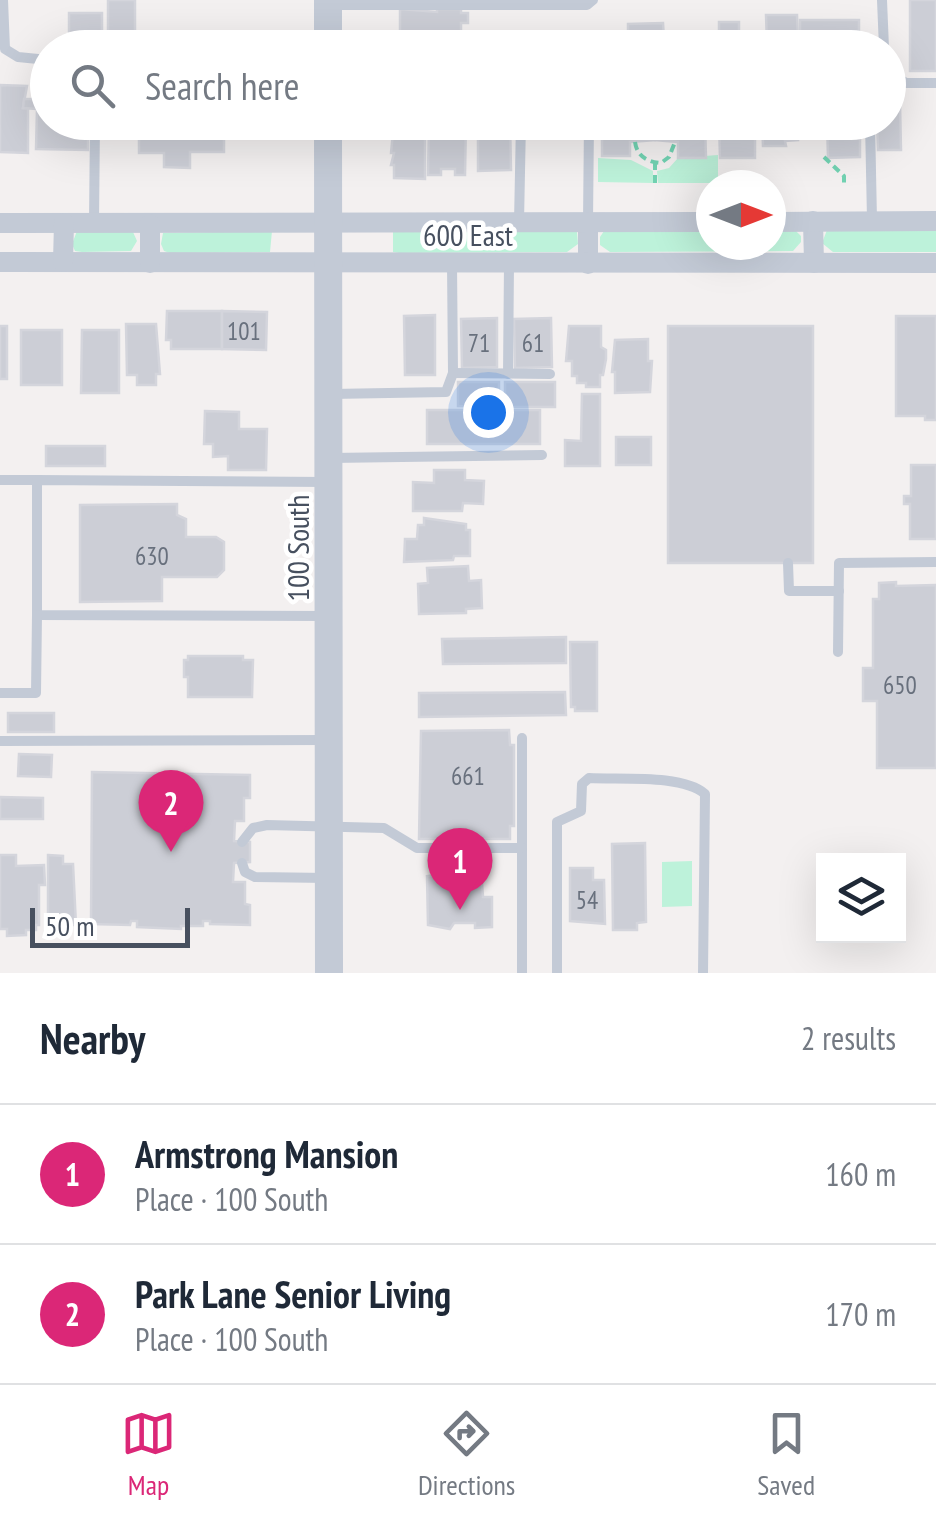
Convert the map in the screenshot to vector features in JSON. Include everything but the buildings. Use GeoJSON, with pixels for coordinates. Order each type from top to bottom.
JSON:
{"type":"FeatureCollection","features":[{"type":"Feature","properties":{"kind":"street"},"geometry":{"type":"LineString","coordinates":[[328,2],[328,30]]}},
{"type":"Feature","properties":{"kind":"street","name":"100 South"},"geometry":{"type":"LineString","coordinates":[[328,140],[330,973]]}},
{"type":"Feature","properties":{"kind":"street"},"geometry":{"type":"LineString","coordinates":[[588,222],[588,264]]}},
{"type":"Feature","properties":{"kind":"street","name":"600 East"},"geometry":{"type":"LineString","coordinates":[[0,223],[696,222]]}},
{"type":"Feature","properties":{"kind":"street"},"geometry":{"type":"LineString","coordinates":[[786,222],[936,222]]}},
{"type":"Feature","properties":{"kind":"street"},"geometry":{"type":"LineString","coordinates":[[814,222],[814,263]]}},
{"type":"Feature","properties":{"kind":"street"},"geometry":{"type":"LineString","coordinates":[[64,223],[64,262]]}},
{"type":"Feature","properties":{"kind":"street"},"geometry":{"type":"LineString","coordinates":[[150,224],[150,263]]}},
{"type":"Feature","properties":{"kind":"street","name":"600 East"},"geometry":{"type":"LineString","coordinates":[[0,262],[936,263]]}},
{"type":"Feature","properties":{"kind":"lane"},"geometry":{"type":"LineString","coordinates":[[3,0],[5,49],[18,57],[30,58]]}},
{"type":"Feature","properties":{"kind":"lane"},"geometry":{"type":"LineString","coordinates":[[328,2],[587,4],[593,0]]}},
{"type":"Feature","properties":{"kind":"lane"},"geometry":{"type":"LineString","coordinates":[[882,0],[883,30]]}},
{"type":"Feature","properties":{"kind":"lane"},"geometry":{"type":"LineString","coordinates":[[906,83],[936,83]]}},
{"type":"Feature","properties":{"kind":"lane"},"geometry":{"type":"LineString","coordinates":[[94,224],[96,140]]}},
{"type":"Feature","properties":{"kind":"lane"},"geometry":{"type":"LineString","coordinates":[[519,222],[521,140]]}},
{"type":"Feature","properties":{"kind":"lane"},"geometry":{"type":"LineString","coordinates":[[588,222],[589,140]]}},
{"type":"Feature","properties":{"kind":"lane"},"geometry":{"type":"LineString","coordinates":[[870,140],[872,222]]}},
{"type":"Feature","properties":{"kind":"lane"},"geometry":{"type":"LineString","coordinates":[[329,394],[446,392],[453,374],[452,264]]}},
{"type":"Feature","properties":{"kind":"lane"},"geometry":{"type":"LineString","coordinates":[[508,374],[509,264]]}},
{"type":"Feature","properties":{"kind":"lane"},"geometry":{"type":"LineString","coordinates":[[453,374],[550,374]]}},
{"type":"Feature","properties":{"kind":"lane"},"geometry":{"type":"LineString","coordinates":[[0,480],[329,470],[542,454]]}},
{"type":"Feature","properties":{"kind":"lane"},"geometry":{"type":"LineString","coordinates":[[0,693],[36,693],[36,480]]}},
{"type":"Feature","properties":{"kind":"lane"},"geometry":{"type":"LineString","coordinates":[[838,652],[838,563],[936,562]]}},
{"type":"Feature","properties":{"kind":"lane"},"geometry":{"type":"LineString","coordinates":[[788,563],[789,591],[839,591]]}},
{"type":"Feature","properties":{"kind":"lane"},"geometry":{"type":"LineString","coordinates":[[36,615],[330,616]]}},
{"type":"Feature","properties":{"kind":"lane"},"geometry":{"type":"LineString","coordinates":[[522,738],[522,973]]}},
{"type":"Feature","properties":{"kind":"lane"},"geometry":{"type":"LineString","coordinates":[[0,741],[330,740]]}},
{"type":"Feature","properties":{"kind":"lane"},"geometry":{"type":"LineString","coordinates":[[557,973],[557,822],[581,810],[582,784],[590,778],[675,782],[705,794],[704,973]]}},
{"type":"Feature","properties":{"kind":"lane"},"geometry":{"type":"LineString","coordinates":[[242,842],[253,828],[267,825],[330,826],[384,828],[417,848],[522,848]]}},
{"type":"Feature","properties":{"kind":"lane"},"geometry":{"type":"LineString","coordinates":[[242,862],[245,872],[255,878],[330,878]]}},
{"type":"Feature","properties":{"kind":"path"},"geometry":{"type":"LineString","coordinates":[[635,142],[645,160],[655,162],[669,157],[675,142]]}},
{"type":"Feature","properties":{"kind":"path"},"geometry":{"type":"LineString","coordinates":[[824,157],[844,176],[844,187]]}},
{"type":"Feature","properties":{"kind":"path"},"geometry":{"type":"LineString","coordinates":[[655,162],[655,187]]}},
{"type":"Feature","properties":{"kind":"green space"},"geometry":{"type":"Polygon","coordinates":[[[718,155],[718,170],[696,170],[696,183],[658,183],[657,171],[669,168],[678,158],[718,155]]]}},
{"type":"Feature","properties":{"kind":"green space"},"geometry":{"type":"Polygon","coordinates":[[[598,158],[631,160],[653,171],[653,183],[598,182],[598,158]]]}},
{"type":"Feature","properties":{"kind":"green space"},"geometry":{"type":"Polygon","coordinates":[[[393,229],[577,232],[578,244],[567,252],[399,253],[393,252],[393,229]]]}},
{"type":"Feature","properties":{"kind":"green space"},"geometry":{"type":"Polygon","coordinates":[[[696,229],[696,252],[610,252],[600,245],[604,231],[696,229]]]}},
{"type":"Feature","properties":{"kind":"green space"},"geometry":{"type":"Polygon","coordinates":[[[786,229],[794,229],[801,236],[793,251],[786,251],[786,229]]]}},
{"type":"Feature","properties":{"kind":"green space"},"geometry":{"type":"Polygon","coordinates":[[[936,229],[936,252],[833,252],[822,243],[827,230],[936,229]]]}},
{"type":"Feature","properties":{"kind":"green space"},"geometry":{"type":"Polygon","coordinates":[[[77,231],[133,232],[137,241],[131,251],[75,251],[72,244],[77,231]]]}},
{"type":"Feature","properties":{"kind":"green space"},"geometry":{"type":"Polygon","coordinates":[[[272,231],[270,252],[170,253],[161,244],[163,233],[272,231]]]}},
{"type":"Feature","properties":{"kind":"green space"},"geometry":{"type":"Polygon","coordinates":[[[692,861],[692,906],[662,907],[662,862],[692,861]]]}},
{"type":"Feature","properties":{"kind":"place","name":"Park Lane Senior Living"},"geometry":{"type":"Point","coordinates":[171,852]}},
{"type":"Feature","properties":{"kind":"place","name":"Armstrong Mansion"},"geometry":{"type":"Point","coordinates":[460,910]}}]}
